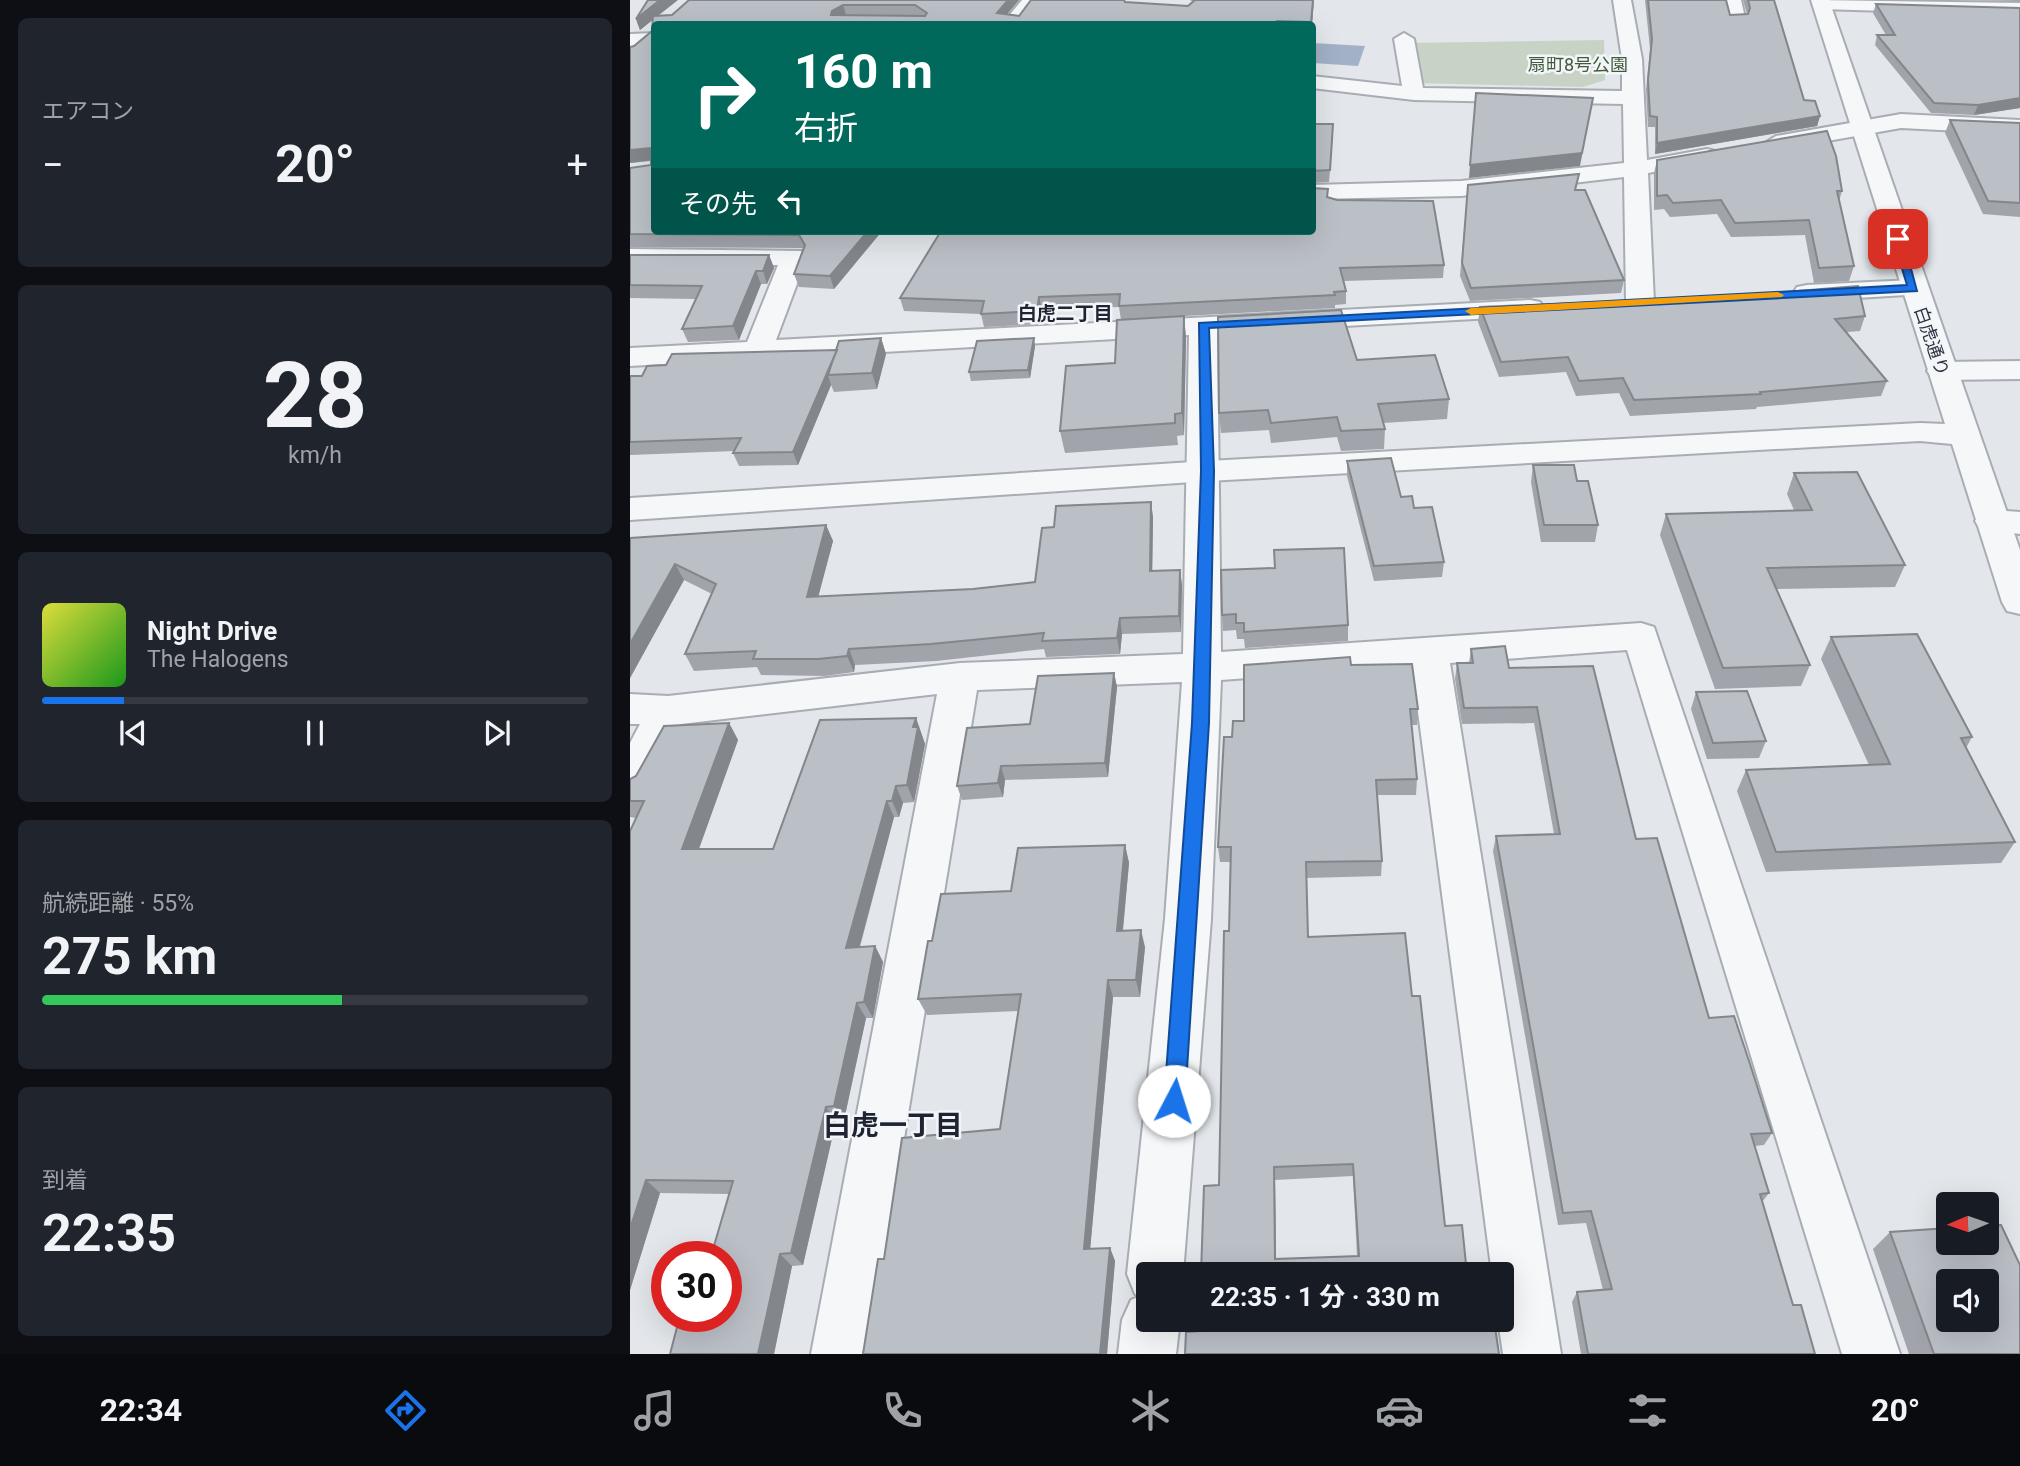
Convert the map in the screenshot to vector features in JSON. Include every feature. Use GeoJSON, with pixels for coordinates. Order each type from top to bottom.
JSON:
{"type":"FeatureCollection","features":[{"type":"Feature","properties":{"kind":"street"},"geometry":{"type":"LineString","coordinates":[[1014,21],[1032,0]]}},
{"type":"Feature","properties":{"kind":"street"},"geometry":{"type":"LineString","coordinates":[[1622,0],[1632,59],[1637,169],[1626,303],[1668,301]]}},
{"type":"Feature","properties":{"kind":"street"},"geometry":{"type":"LineString","coordinates":[[1820,2],[2020,9]]}},
{"type":"Feature","properties":{"kind":"street","name":"白虎通り"},"geometry":{"type":"LineString","coordinates":[[1820,2],[1963,435],[2006,522],[2020,602]]}},
{"type":"Feature","properties":{"kind":"street"},"geometry":{"type":"LineString","coordinates":[[1404,39],[1414,94]]}},
{"type":"Feature","properties":{"kind":"street"},"geometry":{"type":"LineString","coordinates":[[1316,82],[1414,94],[1633,98]]}},
{"type":"Feature","properties":{"kind":"street"},"geometry":{"type":"LineString","coordinates":[[1750,148],[1862,126],[1942,121],[2020,127]]}},
{"type":"Feature","properties":{"kind":"street"},"geometry":{"type":"LineString","coordinates":[[1316,192],[1451,191],[1545,183],[1724,153]]}},
{"type":"Feature","properties":{"kind":"street"},"geometry":{"type":"LineString","coordinates":[[630,257],[794,257],[757,352]]}},
{"type":"Feature","properties":{"kind":"street"},"geometry":{"type":"LineString","coordinates":[[1778,295],[1913,288]]}},
{"type":"Feature","properties":{"kind":"street"},"geometry":{"type":"LineString","coordinates":[[630,356],[757,352],[1558,307]]}},
{"type":"Feature","properties":{"kind":"street"},"geometry":{"type":"LineString","coordinates":[[1157,1262],[1178,1063],[1202,667],[1208,471],[1203,325]]}},
{"type":"Feature","properties":{"kind":"street"},"geometry":{"type":"LineString","coordinates":[[1942,372],[2020,370]]}},
{"type":"Feature","properties":{"kind":"street"},"geometry":{"type":"LineString","coordinates":[[630,509],[1208,471],[1920,432],[1963,435]]}},
{"type":"Feature","properties":{"kind":"street"},"geometry":{"type":"LineString","coordinates":[[630,780],[649,710],[960,677],[1202,667],[1641,636],[1871,1354]]}},
{"type":"Feature","properties":{"kind":"street"},"geometry":{"type":"LineString","coordinates":[[1429,649],[1532,1354]]}},
{"type":"Feature","properties":{"kind":"street"},"geometry":{"type":"LineString","coordinates":[[840,1354],[924,867],[960,677]]}},
{"type":"Feature","properties":{"kind":"street"},"geometry":{"type":"LineString","coordinates":[[1147,1354],[1149,1332]]}},
{"type":"Feature","properties":{"kind":"green space","name":"扇町8号公園"},"geometry":{"type":"Polygon","coordinates":[[[1604,40],[1605,80],[1583,87],[1416,83],[1407,43],[1604,40]]]}},
{"type":"Feature","properties":{"kind":"water"},"geometry":{"type":"Polygon","coordinates":[[[1316,43],[1365,46],[1358,66],[1316,63],[1316,43]]]}},
{"type":"Feature","properties":{"kind":"building"},"geometry":{"type":"Polygon","coordinates":[[[648,0],[660,0],[636,19],[648,0]]]}},
{"type":"Feature","properties":{"kind":"building"},"geometry":{"type":"Polygon","coordinates":[[[689,0],[1008,0],[997,13],[1019,16],[1031,0],[1124,0],[1188,6],[1195,0],[1313,0],[1311,21],[653,21],[653,16],[672,15],[689,0]],[[843,5],[832,11],[831,15],[925,16],[927,13],[915,5],[843,5]]]}},
{"type":"Feature","properties":{"kind":"building"},"geometry":{"type":"Polygon","coordinates":[[[1648,0],[1726,0],[1730,15],[1748,14],[1748,0],[1774,0],[1804,100],[1815,101],[1820,116],[1657,143],[1657,117],[1650,116],[1648,80],[1652,39],[1648,0]]]}},
{"type":"Feature","properties":{"kind":"building"},"geometry":{"type":"Polygon","coordinates":[[[1876,4],[2020,8],[2020,98],[1978,105],[1934,103],[1877,35],[1895,35],[1876,4]]]}},
{"type":"Feature","properties":{"kind":"building"},"geometry":{"type":"Polygon","coordinates":[[[651,32],[651,148],[630,150],[630,47],[651,32]]]}},
{"type":"Feature","properties":{"kind":"building"},"geometry":{"type":"Polygon","coordinates":[[[1476,93],[1593,98],[1582,153],[1470,165],[1476,93]]]}},
{"type":"Feature","properties":{"kind":"building"},"geometry":{"type":"Polygon","coordinates":[[[1950,120],[2020,123],[2020,203],[1988,201],[1950,120]]]}},
{"type":"Feature","properties":{"kind":"building"},"geometry":{"type":"Polygon","coordinates":[[[1316,124],[1333,124],[1330,170],[1316,171],[1316,124]]]}},
{"type":"Feature","properties":{"kind":"building"},"geometry":{"type":"Polygon","coordinates":[[[1827,131],[1836,156],[1842,191],[1837,191],[1854,266],[1819,268],[1809,220],[1735,223],[1721,200],[1673,203],[1667,195],[1657,196],[1657,160],[1827,131]]]}},
{"type":"Feature","properties":{"kind":"building"},"geometry":{"type":"Polygon","coordinates":[[[651,165],[651,234],[630,234],[630,168],[651,165]]]}},
{"type":"Feature","properties":{"kind":"building"},"geometry":{"type":"Polygon","coordinates":[[[1579,174],[1575,190],[1585,190],[1624,280],[1471,288],[1462,263],[1468,185],[1579,174]]]}},
{"type":"Feature","properties":{"kind":"building"},"geometry":{"type":"Polygon","coordinates":[[[1316,188],[1328,189],[1327,197],[1337,200],[1433,201],[1444,265],[1340,268],[1346,291],[1334,292],[1335,295],[1119,306],[1120,294],[1039,297],[1037,311],[981,314],[984,301],[900,298],[939,235],[1316,235],[1316,188]]]}},
{"type":"Feature","properties":{"kind":"building"},"geometry":{"type":"Polygon","coordinates":[[[799,235],[865,235],[830,276],[794,274],[805,245],[799,235]]]}},
{"type":"Feature","properties":{"kind":"building"},"geometry":{"type":"Polygon","coordinates":[[[630,255],[769,255],[763,271],[756,271],[733,326],[682,329],[702,286],[630,285],[630,255]]]}},
{"type":"Feature","properties":{"kind":"building"},"geometry":{"type":"Polygon","coordinates":[[[1858,286],[1865,316],[1835,319],[1887,381],[1760,392],[1761,394],[1634,400],[1623,378],[1579,381],[1568,357],[1501,362],[1480,307],[1722,297],[1858,286]]]}},
{"type":"Feature","properties":{"kind":"building"},"geometry":{"type":"Polygon","coordinates":[[[1341,310],[1357,360],[1435,355],[1449,399],[1378,404],[1385,429],[1341,431],[1337,417],[1271,423],[1268,410],[1219,413],[1218,317],[1341,310]]]}},
{"type":"Feature","properties":{"kind":"building"},"geometry":{"type":"Polygon","coordinates":[[[1184,316],[1182,413],[1175,414],[1175,423],[1060,431],[1066,366],[1115,363],[1117,320],[1184,316]]]}},
{"type":"Feature","properties":{"kind":"building"},"geometry":{"type":"Polygon","coordinates":[[[881,338],[872,373],[828,375],[839,341],[881,338]]]}},
{"type":"Feature","properties":{"kind":"building"},"geometry":{"type":"Polygon","coordinates":[[[1034,338],[1028,370],[969,372],[977,341],[1034,338]]]}},
{"type":"Feature","properties":{"kind":"building"},"geometry":{"type":"Polygon","coordinates":[[[837,350],[793,452],[733,453],[741,438],[630,442],[630,376],[642,376],[647,366],[666,365],[672,354],[837,350]]]}},
{"type":"Feature","properties":{"kind":"building"},"geometry":{"type":"Polygon","coordinates":[[[1391,458],[1401,497],[1412,496],[1414,508],[1432,507],[1444,562],[1374,566],[1347,461],[1391,458]]]}},
{"type":"Feature","properties":{"kind":"building"},"geometry":{"type":"Polygon","coordinates":[[[1533,465],[1574,465],[1577,481],[1588,481],[1598,525],[1544,525],[1533,465]]]}},
{"type":"Feature","properties":{"kind":"building"},"geometry":{"type":"Polygon","coordinates":[[[1857,472],[1905,565],[1767,568],[1810,665],[1723,668],[1666,514],[1812,510],[1794,473],[1857,472]]]}},
{"type":"Feature","properties":{"kind":"building"},"geometry":{"type":"Polygon","coordinates":[[[1151,502],[1150,571],[1180,570],[1179,616],[1120,618],[1117,638],[1042,641],[1044,633],[849,649],[847,656],[818,659],[753,659],[756,651],[685,654],[716,584],[675,564],[630,644],[630,538],[826,525],[807,597],[973,589],[1035,582],[1042,528],[1054,527],[1056,506],[1151,502]]]}},
{"type":"Feature","properties":{"kind":"building"},"geometry":{"type":"Polygon","coordinates":[[[1344,548],[1348,625],[1244,632],[1244,623],[1236,623],[1236,614],[1222,615],[1221,570],[1275,568],[1274,550],[1344,548]]]}},
{"type":"Feature","properties":{"kind":"building"},"geometry":{"type":"Polygon","coordinates":[[[1917,634],[1972,737],[1961,738],[2015,842],[1776,852],[1746,770],[1890,764],[1831,637],[1917,634]]]}},
{"type":"Feature","properties":{"kind":"building"},"geometry":{"type":"Polygon","coordinates":[[[1505,646],[1509,668],[1593,666],[1636,839],[1657,838],[1709,1018],[1734,1016],[1750,1064],[1772,1133],[1751,1134],[1769,1193],[1760,1194],[1793,1305],[1801,1305],[1815,1354],[1588,1354],[1577,1292],[1612,1289],[1591,1211],[1563,1213],[1496,836],[1560,834],[1537,707],[1464,708],[1457,663],[1473,663],[1471,649],[1505,646]]]}},
{"type":"Feature","properties":{"kind":"building"},"geometry":{"type":"Polygon","coordinates":[[[1350,657],[1351,665],[1412,664],[1418,709],[1410,709],[1417,779],[1376,780],[1382,861],[1306,862],[1308,937],[1405,933],[1412,996],[1420,996],[1445,1226],[1462,1225],[1466,1262],[1201,1262],[1204,1186],[1219,1185],[1224,931],[1229,931],[1231,847],[1218,847],[1224,737],[1232,737],[1233,721],[1244,721],[1244,665],[1350,657]],[[1353,1164],[1274,1167],[1275,1259],[1359,1256],[1353,1164]]]}},
{"type":"Feature","properties":{"kind":"building"},"geometry":{"type":"Polygon","coordinates":[[[1114,673],[1105,763],[1001,766],[998,783],[957,786],[967,728],[1030,724],[1038,676],[1114,673]]]}},
{"type":"Feature","properties":{"kind":"building"},"geometry":{"type":"Polygon","coordinates":[[[1747,691],[1766,741],[1713,743],[1696,692],[1747,691]]]}},
{"type":"Feature","properties":{"kind":"building"},"geometry":{"type":"Polygon","coordinates":[[[916,718],[913,727],[918,727],[907,785],[896,786],[892,801],[887,801],[846,948],[875,946],[864,1002],[857,1003],[834,1106],[826,1107],[791,1253],[780,1254],[758,1354],[670,1354],[676,1332],[742,1332],[742,1241],[715,1241],[733,1181],[646,1180],[630,1229],[630,831],[644,801],[630,801],[630,779],[636,776],[664,726],[729,723],[682,849],[773,849],[820,720],[916,718]]]}},
{"type":"Feature","properties":{"kind":"building"},"geometry":{"type":"Polygon","coordinates":[[[1125,845],[1117,931],[1141,930],[1136,980],[1108,980],[1084,1249],[1110,1248],[1100,1354],[863,1354],[878,1259],[884,1259],[902,1138],[1000,1129],[1021,994],[918,999],[928,941],[932,941],[941,894],[1011,891],[1018,848],[1125,845]]]}},
{"type":"Feature","properties":{"kind":"building"},"geometry":{"type":"Polygon","coordinates":[[[2001,1225],[2020,1265],[2020,1354],[1934,1354],[1890,1232],[1936,1229],[1936,1255],[1999,1255],[2001,1225]]]}},
{"type":"Feature","properties":{"kind":"building"},"geometry":{"type":"Polygon","coordinates":[[[1186,1332],[1496,1332],[1499,1354],[1185,1354],[1186,1332]]]}},
{"type":"Feature","properties":{"kind":"slow traffic"},"geometry":{"type":"LineString","coordinates":[[1471,311],[1778,295]]}},
{"type":"Feature","properties":{"kind":"district","name":"白虎二丁目"},"geometry":{"type":"Point","coordinates":[1065,313]}},
{"type":"Feature","properties":{"kind":"district","name":"白虎一丁目"},"geometry":{"type":"Point","coordinates":[893,1125]}},
{"type":"Feature","properties":{"kind":"route"},"geometry":{"type":"LineString","coordinates":[[1174,1101],[1200,723],[1208,471],[1203,325],[1913,288],[1898,239]]}}]}
